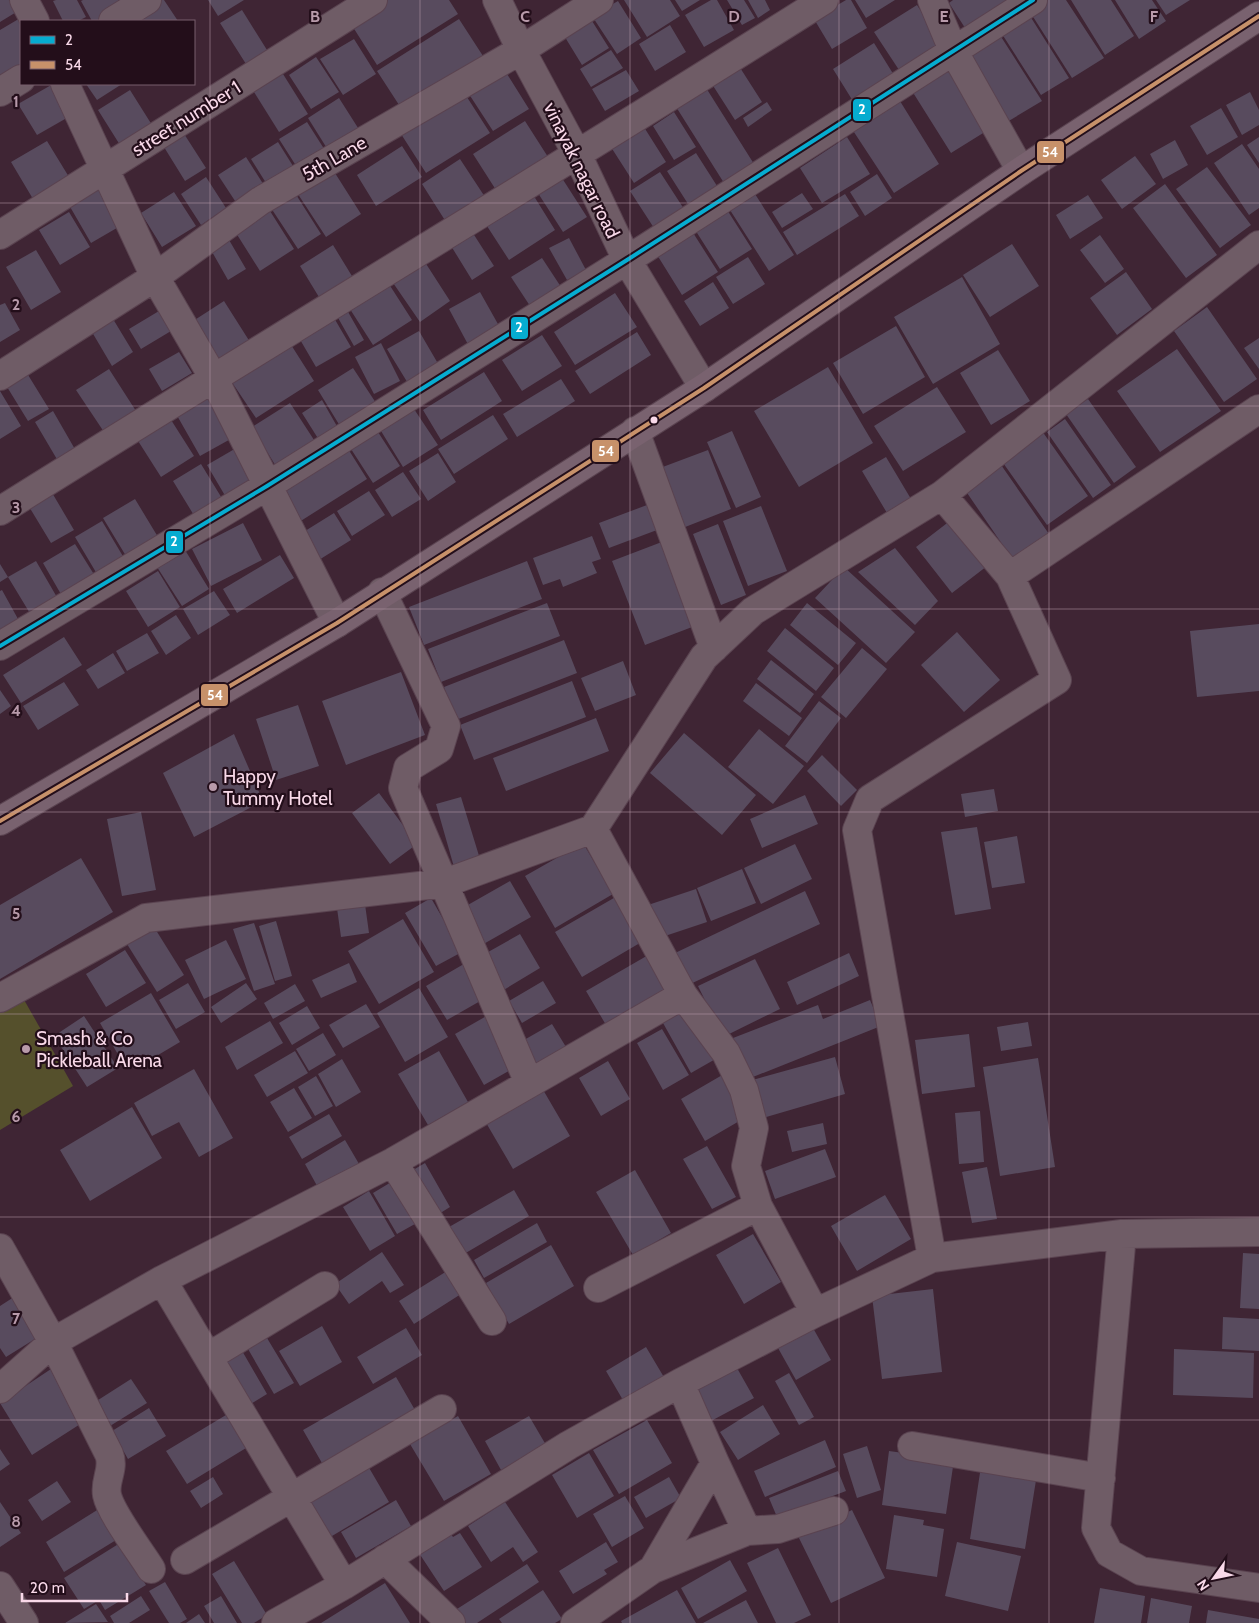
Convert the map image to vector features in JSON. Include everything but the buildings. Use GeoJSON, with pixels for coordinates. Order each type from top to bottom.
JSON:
{"type":"FeatureCollection","features":[{"type":"Feature","properties":{"kind":"main road"},"geometry":{"type":"LineString","coordinates":[[0,820],[336,623],[704,388],[1021,171],[1259,16]]}},
{"type":"Feature","properties":{"kind":"street"},"geometry":{"type":"LineString","coordinates":[[24,0],[34,20]]}},
{"type":"Feature","properties":{"kind":"street"},"geometry":{"type":"LineString","coordinates":[[115,20],[147,0]]}},
{"type":"Feature","properties":{"kind":"street","name":"street number 1"},"geometry":{"type":"LineString","coordinates":[[0,235],[372,0]]}},
{"type":"Feature","properties":{"kind":"street","name":"vinayak nagar road"},"geometry":{"type":"LineString","coordinates":[[497,0],[521,50],[578,156],[627,260],[704,388]]}},
{"type":"Feature","properties":{"kind":"street","name":"5th Lane"},"geometry":{"type":"LineString","coordinates":[[0,376],[155,277],[260,201],[521,50],[599,0]]}},
{"type":"Feature","properties":{"kind":"street"},"geometry":{"type":"LineString","coordinates":[[0,511],[213,377],[578,156],[824,0]]}},
{"type":"Feature","properties":{"kind":"street"},"geometry":{"type":"LineString","coordinates":[[932,0],[953,50],[1021,171]]}},
{"type":"Feature","properties":{"kind":"street"},"geometry":{"type":"LineString","coordinates":[[0,646],[268,486],[627,260],[1033,0]]}},
{"type":"Feature","properties":{"kind":"street"},"geometry":{"type":"LineString","coordinates":[[0,92],[20,80]]}},
{"type":"Feature","properties":{"kind":"street"},"geometry":{"type":"LineString","coordinates":[[65,85],[155,277],[213,377],[336,623]]}},
{"type":"Feature","properties":{"kind":"street"},"geometry":{"type":"LineString","coordinates":[[0,998],[146,918],[445,883],[593,829],[704,657],[753,612],[942,495],[1259,245]]}},
{"type":"Feature","properties":{"kind":"street"},"geometry":{"type":"LineString","coordinates":[[1010,576],[1259,409]]}},
{"type":"Feature","properties":{"kind":"street"},"geometry":{"type":"LineString","coordinates":[[635,432],[714,648]]}},
{"type":"Feature","properties":{"kind":"street"},"geometry":{"type":"LineString","coordinates":[[932,1258],[857,830],[870,799],[1057,680],[1010,576],[942,495]]}},
{"type":"Feature","properties":{"kind":"street"},"geometry":{"type":"LineString","coordinates":[[382,592],[446,726],[439,750],[408,768],[403,788],[529,1084]]}},
{"type":"Feature","properties":{"kind":"street"},"geometry":{"type":"LineString","coordinates":[[593,829],[683,995],[726,1053],[744,1090],[754,1128],[746,1166],[758,1206],[815,1313]]}},
{"type":"Feature","properties":{"kind":"street"},"geometry":{"type":"LineString","coordinates":[[0,1389],[53,1342],[162,1280],[393,1162],[683,995]]}},
{"type":"Feature","properties":{"kind":"street"},"geometry":{"type":"LineString","coordinates":[[393,1162],[492,1321]]}},
{"type":"Feature","properties":{"kind":"street"},"geometry":{"type":"LineString","coordinates":[[598,1288],[758,1206]]}},
{"type":"Feature","properties":{"kind":"street"},"geometry":{"type":"LineString","coordinates":[[276,1623],[344,1585],[569,1445],[680,1383],[815,1313],[932,1258],[1122,1234],[1259,1232]]}},
{"type":"Feature","properties":{"kind":"street"},"geometry":{"type":"LineString","coordinates":[[1122,1234],[1096,1528],[1110,1553],[1141,1571],[1259,1588]]}},
{"type":"Feature","properties":{"kind":"street"},"geometry":{"type":"LineString","coordinates":[[0,1248],[53,1342],[112,1461],[112,1469],[106,1482],[110,1505],[151,1569]]}},
{"type":"Feature","properties":{"kind":"street"},"geometry":{"type":"LineString","coordinates":[[162,1280],[344,1585]]}},
{"type":"Feature","properties":{"kind":"street"},"geometry":{"type":"LineString","coordinates":[[208,1357],[325,1286]]}},
{"type":"Feature","properties":{"kind":"street"},"geometry":{"type":"LineString","coordinates":[[680,1383],[747,1531]]}},
{"type":"Feature","properties":{"kind":"street"},"geometry":{"type":"LineString","coordinates":[[185,1560],[442,1409]]}},
{"type":"Feature","properties":{"kind":"street"},"geometry":{"type":"LineString","coordinates":[[912,1446],[1101,1478]]}},
{"type":"Feature","properties":{"kind":"street"},"geometry":{"type":"LineString","coordinates":[[653,1569],[715,1463]]}},
{"type":"Feature","properties":{"kind":"street"},"geometry":{"type":"LineString","coordinates":[[574,1623],[653,1569],[747,1531],[778,1529],[834,1511]]}},
{"type":"Feature","properties":{"kind":"street"},"geometry":{"type":"LineString","coordinates":[[385,1559],[451,1623]]}},
{"type":"Feature","properties":{"kind":"street"},"geometry":{"type":"LineString","coordinates":[[0,1586],[24,1623]]}},
{"type":"Feature","properties":{"kind":"shaded area","name":"Smash & Co Pickleball Arena"},"geometry":{"type":"Polygon","coordinates":[[[23,998],[73,1086],[0,1130],[0,1012],[23,998]]]}},
{"type":"Feature","properties":{"kind":"transit line","name":"2"},"geometry":{"type":"LineString","coordinates":[[0,646],[267,486],[627,260],[1033,0]]}},
{"type":"Feature","properties":{"kind":"transit line","name":"54"},"geometry":{"type":"LineString","coordinates":[[0,821],[337,623],[704,388],[1021,171],[1259,16]]}},
{"type":"Feature","properties":{"kind":"place","name":"Happy Tummy Hotel"},"geometry":{"type":"Point","coordinates":[213,787]}},
{"type":"Feature","properties":{"kind":"place","name":"Smash & Co Pickleball Arena"},"geometry":{"type":"Point","coordinates":[26,1049]}}]}
